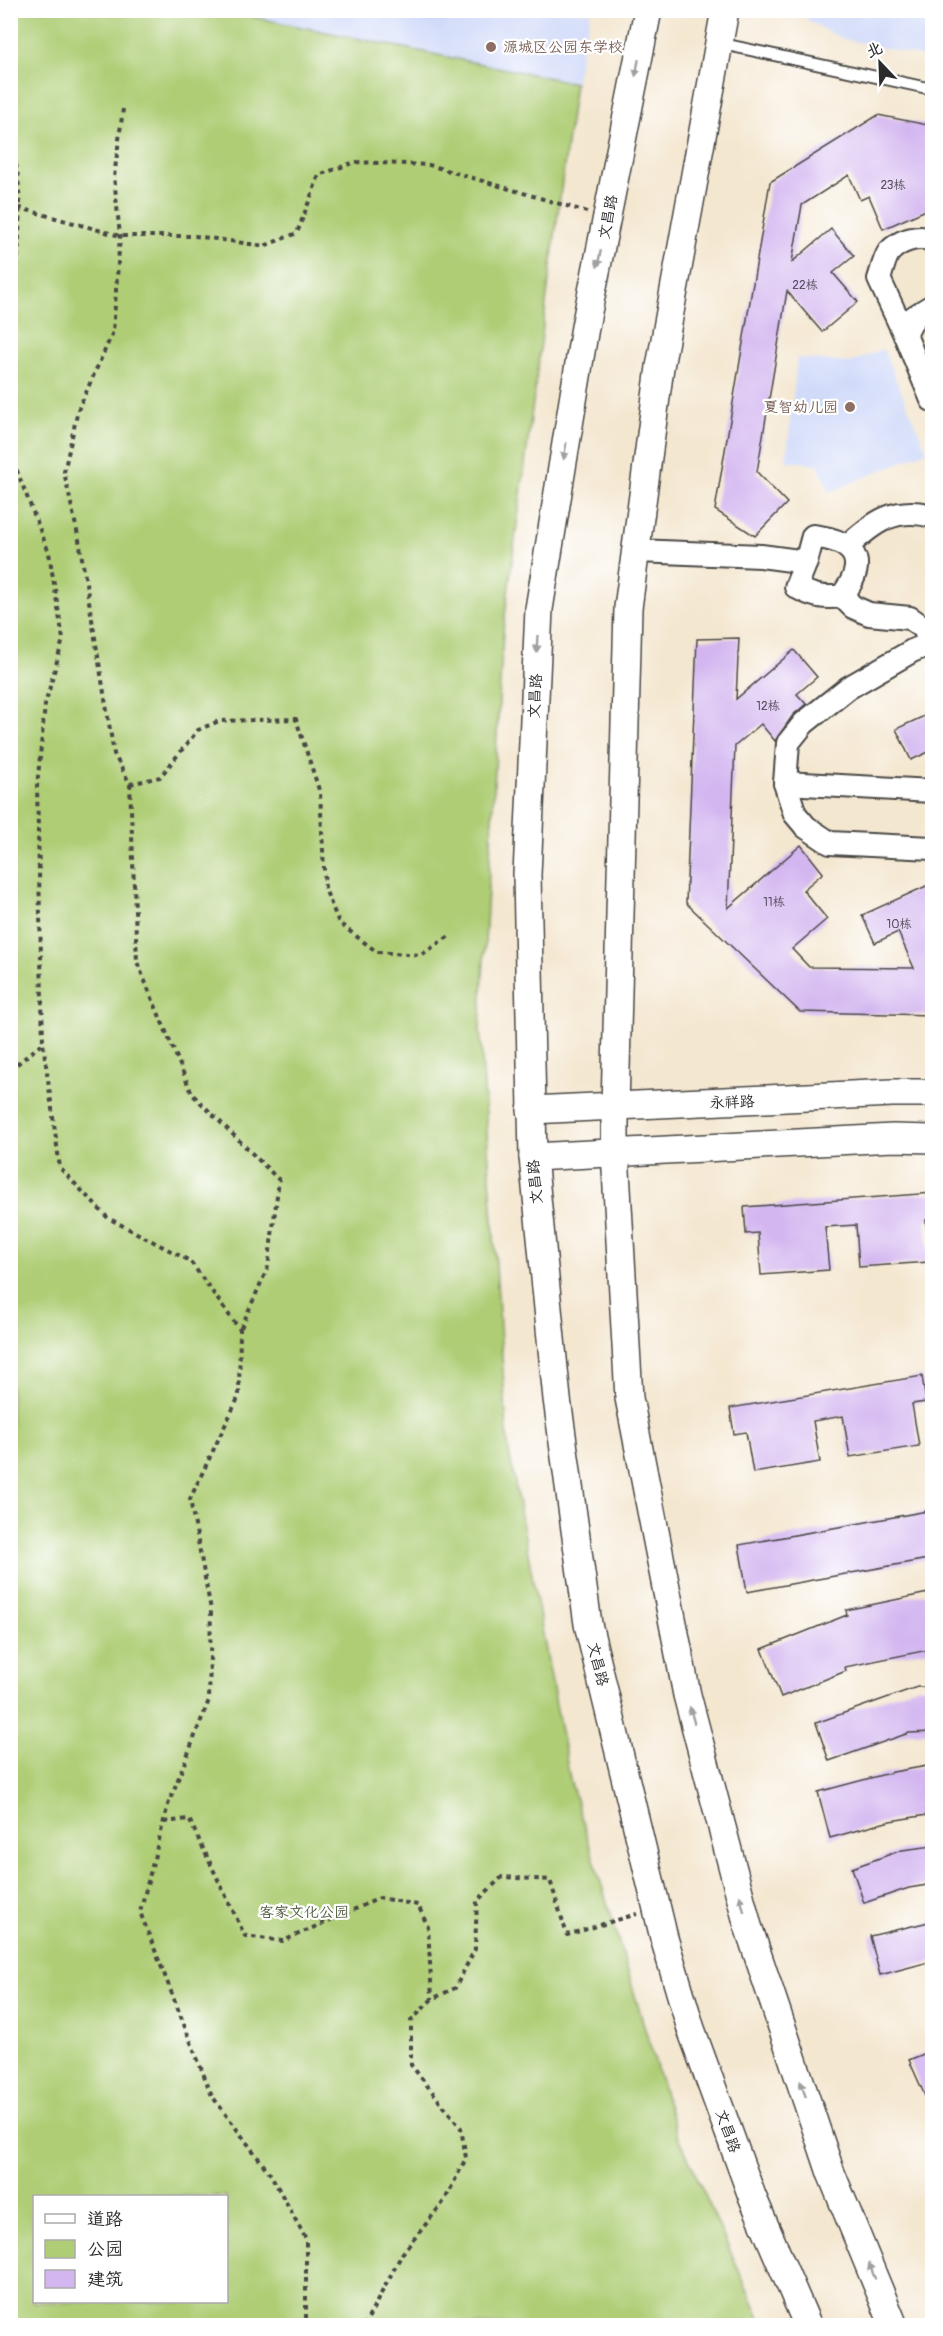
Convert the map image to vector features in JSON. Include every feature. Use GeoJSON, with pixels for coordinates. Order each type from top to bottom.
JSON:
{"type":"FeatureCollection","features":[{"type":"Feature","properties":{"kind":"street","name":"文昌路"},"geometry":{"type":"LineString","coordinates":[[648,10],[585,327],[539,609],[527,875],[533,1157],[557,1399],[588,1623],[657,1908],[691,2029],[752,2196],[808,2325]]}},
{"type":"Feature","properties":{"kind":"street"},"geometry":{"type":"LineString","coordinates":[[725,10],[660,367],[628,608],[615,1153],[629,1398],[687,1695],[748,1926],[831,2173],[894,2325]]}},
{"type":"Feature","properties":{"kind":"street"},"geometry":{"type":"LineString","coordinates":[[933,240],[922,237],[903,242],[888,253],[879,279],[933,399]]}},
{"type":"Feature","properties":{"kind":"street"},"geometry":{"type":"LineString","coordinates":[[905,335],[914,317],[933,306]]}},
{"type":"Feature","properties":{"kind":"street"},"geometry":{"type":"LineString","coordinates":[[848,546],[867,529],[884,519],[904,512],[933,516]]}},
{"type":"Feature","properties":{"kind":"street"},"geometry":{"type":"LineString","coordinates":[[813,536],[829,538],[848,546],[854,555],[857,572],[842,596],[829,598],[812,596],[796,587],[813,536]]}},
{"type":"Feature","properties":{"kind":"street"},"geometry":{"type":"LineString","coordinates":[[637,551],[761,556],[806,562]]}},
{"type":"Feature","properties":{"kind":"street"},"geometry":{"type":"LineString","coordinates":[[842,596],[853,607],[869,614],[910,618],[924,628],[931,643],[912,651],[848,688],[804,723],[788,743],[785,783],[795,814],[806,827],[830,843],[933,848]]}},
{"type":"Feature","properties":{"kind":"street"},"geometry":{"type":"LineString","coordinates":[[785,783],[933,791]]}},
{"type":"Feature","properties":{"kind":"street","name":"永祥路"},"geometry":{"type":"LineString","coordinates":[[531,1110],[933,1093]]}},
{"type":"Feature","properties":{"kind":"street"},"geometry":{"type":"LineString","coordinates":[[533,1157],[893,1138],[933,1139]]}},
{"type":"Feature","properties":{"kind":"lane"},"geometry":{"type":"LineString","coordinates":[[718,43],[933,89]]}},
{"type":"Feature","properties":{"kind":"path"},"geometry":{"type":"LineString","coordinates":[[123,109],[114,177],[120,236],[114,332],[78,410],[64,472],[79,540],[114,754],[130,784],[138,962],[192,1094],[279,1180],[268,1267],[240,1330],[239,1396],[190,1499],[211,1610],[209,1700],[164,1822],[140,1912],[212,2096],[271,2175],[306,2239],[306,2325]]}},
{"type":"Feature","properties":{"kind":"path"},"geometry":{"type":"LineString","coordinates":[[10,147],[16,157],[20,208],[10,331]]}},
{"type":"Feature","properties":{"kind":"path"},"geometry":{"type":"LineString","coordinates":[[10,212],[20,208],[120,236],[195,236],[264,246],[297,233],[319,175],[355,162],[429,165],[608,218]]}},
{"type":"Feature","properties":{"kind":"path"},"geometry":{"type":"LineString","coordinates":[[10,453],[49,553],[63,639],[45,705],[37,787],[43,1043],[60,1168],[108,1218],[190,1261],[240,1330]]}},
{"type":"Feature","properties":{"kind":"path"},"geometry":{"type":"LineString","coordinates":[[130,784],[160,777],[198,730],[219,721],[296,719],[320,793],[325,889],[339,923],[377,952],[421,956],[451,935]]}},
{"type":"Feature","properties":{"kind":"path"},"geometry":{"type":"LineString","coordinates":[[10,1070],[43,1043]]}},
{"type":"Feature","properties":{"kind":"path"},"geometry":{"type":"LineString","coordinates":[[164,1822],[189,1819],[245,1936],[284,1941],[380,1898],[418,1905],[428,1927],[432,1999]]}},
{"type":"Feature","properties":{"kind":"path"},"geometry":{"type":"LineString","coordinates":[[364,2325],[402,2254],[445,2200],[466,2158],[461,2127],[411,2065],[411,2021],[432,1999],[455,1988],[475,1949],[477,1901],[501,1877],[550,1880],[567,1935],[657,1908]]}},
{"type":"Feature","properties":{"kind":"shaded area","name":"源城区公园东学校"},"geometry":{"type":"Polygon","coordinates":[[[224,11],[591,11],[575,83],[224,11]]]}},
{"type":"Feature","properties":{"kind":"shaded area"},"geometry":{"type":"Polygon","coordinates":[[[803,11],[932,11],[932,59],[840,38],[807,20],[803,11]]]}},
{"type":"Feature","properties":{"kind":"shaded area","name":"夏智幼儿园"},"geometry":{"type":"Polygon","coordinates":[[[883,349],[927,451],[830,492],[818,464],[786,461],[797,358],[850,363],[883,349]]]}},
{"type":"Feature","properties":{"kind":"green space","name":"客家文化公园"},"geometry":{"type":"Polygon","coordinates":[[[11,10],[224,11],[575,83],[503,631],[480,1028],[508,1446],[570,1780],[675,2128],[763,2325],[11,2325],[11,10]]]}},
{"type":"Feature","properties":{"kind":"building"},"geometry":{"type":"Polygon","coordinates":[[[878,115],[933,126],[933,207],[883,229],[869,196],[860,200],[849,175],[802,205],[792,262],[831,229],[854,256],[833,273],[858,302],[822,332],[787,291],[757,472],[787,503],[755,536],[715,510],[770,182],[878,115]]]}},
{"type":"Feature","properties":{"kind":"building"},"geometry":{"type":"Polygon","coordinates":[[[739,638],[736,699],[794,650],[817,677],[797,694],[806,704],[793,715],[775,741],[761,724],[735,746],[728,908],[801,845],[823,873],[803,890],[827,919],[792,949],[809,967],[914,968],[898,932],[875,943],[862,915],[933,883],[933,1015],[800,1012],[686,903],[697,639],[739,638]]]}},
{"type":"Feature","properties":{"kind":"building"},"geometry":{"type":"Polygon","coordinates":[[[933,712],[933,750],[911,760],[896,729],[933,712]]]}},
{"type":"Feature","properties":{"kind":"building"},"geometry":{"type":"Polygon","coordinates":[[[933,1193],[933,1219],[926,1220],[929,1262],[859,1267],[856,1225],[825,1227],[829,1270],[761,1275],[758,1233],[746,1234],[744,1207],[933,1193]]]}},
{"type":"Feature","properties":{"kind":"building"},"geometry":{"type":"Polygon","coordinates":[[[922,1376],[926,1402],[912,1404],[919,1446],[850,1457],[843,1416],[813,1421],[820,1462],[753,1473],[746,1432],[734,1434],[730,1408],[922,1376]]]}},
{"type":"Feature","properties":{"kind":"building"},"geometry":{"type":"Polygon","coordinates":[[[933,1510],[933,1558],[747,1592],[739,1545],[933,1510]]]}},
{"type":"Feature","properties":{"kind":"building"},"geometry":{"type":"Polygon","coordinates":[[[933,1592],[933,1649],[845,1667],[846,1671],[781,1697],[762,1649],[847,1615],[846,1610],[933,1592]]]}},
{"type":"Feature","properties":{"kind":"building"},"geometry":{"type":"Polygon","coordinates":[[[917,1687],[933,1687],[933,1732],[909,1733],[829,1761],[816,1723],[917,1687]]]}},
{"type":"Feature","properties":{"kind":"building"},"geometry":{"type":"Polygon","coordinates":[[[933,1765],[933,1814],[890,1821],[830,1838],[818,1792],[893,1772],[933,1765]]]}},
{"type":"Feature","properties":{"kind":"building"},"geometry":{"type":"Polygon","coordinates":[[[933,1846],[933,1884],[909,1888],[864,1903],[852,1868],[902,1850],[933,1846]]]}},
{"type":"Feature","properties":{"kind":"building"},"geometry":{"type":"Polygon","coordinates":[[[933,1921],[933,1961],[880,1975],[870,1936],[933,1921]]]}},
{"type":"Feature","properties":{"kind":"building"},"geometry":{"type":"Polygon","coordinates":[[[933,2050],[933,2114],[909,2060],[933,2050]]]}},
{"type":"Feature","properties":{"kind":"place","name":"源城区公园东学校"},"geometry":{"type":"Point","coordinates":[491,47]}},
{"type":"Feature","properties":{"kind":"place","name":"夏智幼儿园"},"geometry":{"type":"Point","coordinates":[850,407]}}]}
